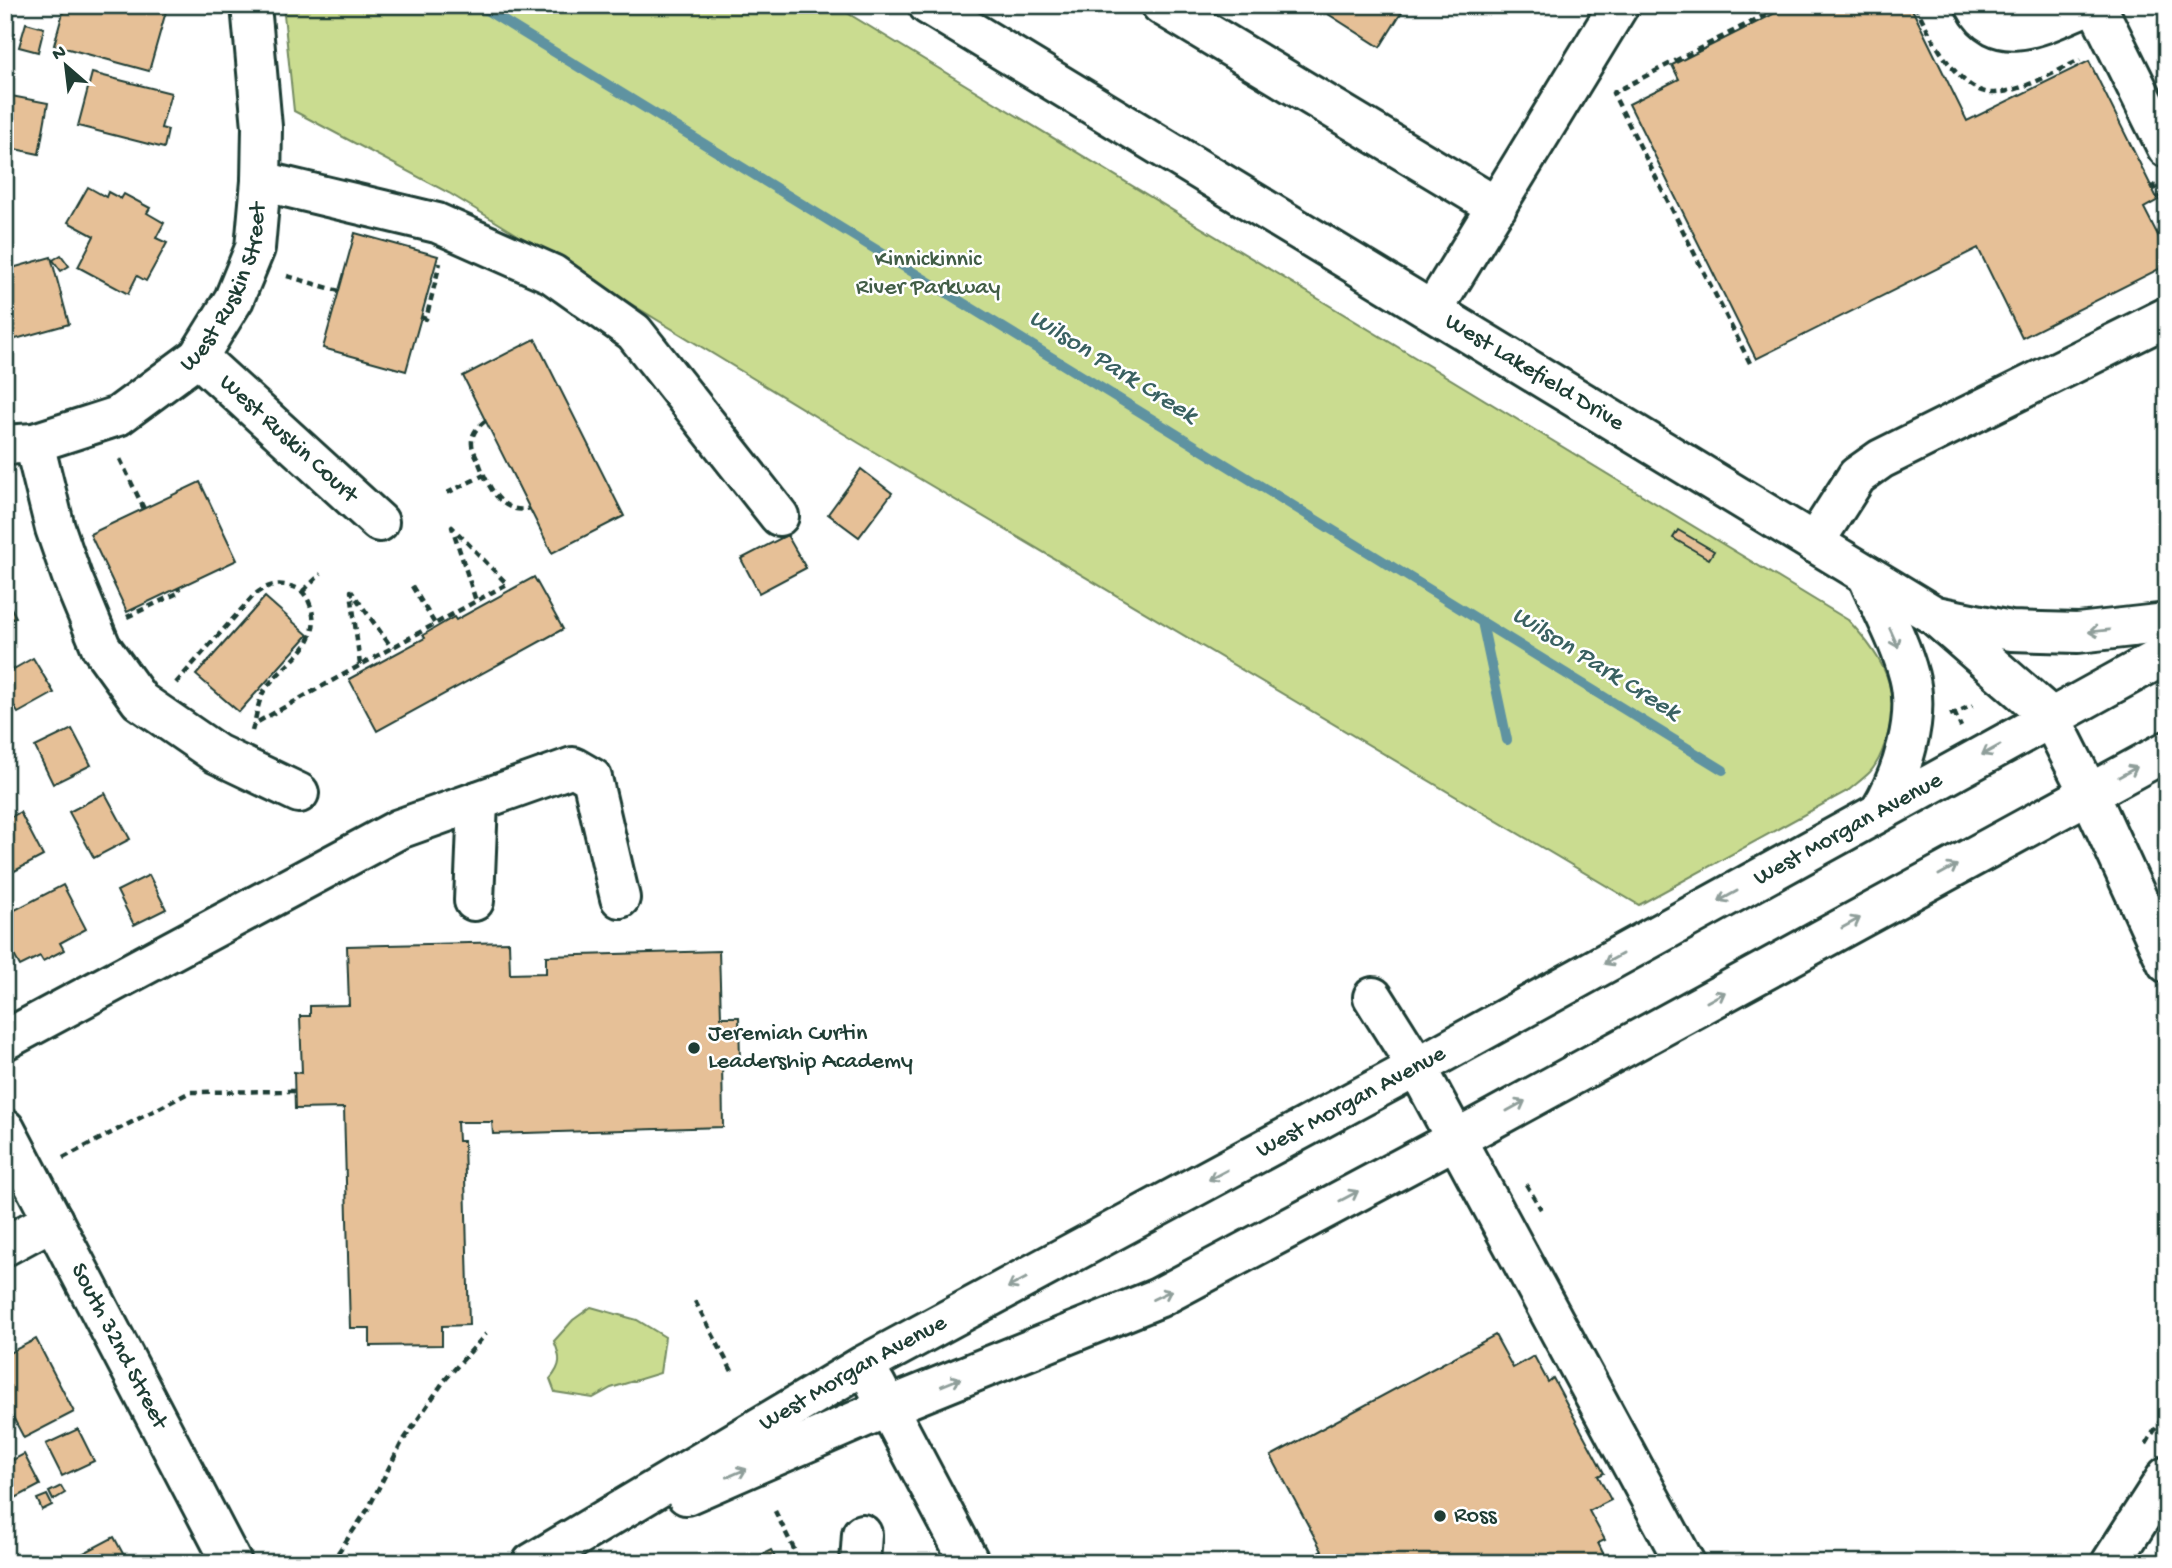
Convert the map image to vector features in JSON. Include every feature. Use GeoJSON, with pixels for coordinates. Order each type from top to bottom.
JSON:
{"type":"FeatureCollection","features":[{"type":"Feature","properties":{"kind":"street","name":"West Ruskin Street"},"geometry":{"type":"LineString","coordinates":[[20,444],[118,416],[198,356],[234,299],[255,248],[261,181],[262,127],[251,5]]}},
{"type":"Feature","properties":{"kind":"street","name":"West Lakefield Drive"},"geometry":{"type":"LineString","coordinates":[[928,5],[1935,616],[2050,716],[2089,793],[2167,963]]}},
{"type":"Feature","properties":{"kind":"street"},"geometry":{"type":"LineString","coordinates":[[1161,5],[1497,207]]}},
{"type":"Feature","properties":{"kind":"street"},"geometry":{"type":"LineString","coordinates":[[1433,310],[1619,5]]}},
{"type":"Feature","properties":{"kind":"street"},"geometry":{"type":"LineString","coordinates":[[1975,5],[1979,14],[2002,31],[2024,30],[2088,5]]}},
{"type":"Feature","properties":{"kind":"street"},"geometry":{"type":"LineString","coordinates":[[2096,5],[2158,161]]}},
{"type":"Feature","properties":{"kind":"street"},"geometry":{"type":"LineString","coordinates":[[261,181],[437,223],[552,274],[634,332],[779,516]]}},
{"type":"Feature","properties":{"kind":"street"},"geometry":{"type":"LineString","coordinates":[[1814,543],[1857,476],[1881,459],[2167,317]]}},
{"type":"Feature","properties":{"kind":"street","name":"West Ruskin Court"},"geometry":{"type":"LineString","coordinates":[[198,356],[379,522]]}},
{"type":"Feature","properties":{"kind":"street"},"geometry":{"type":"LineString","coordinates":[[20,444],[101,647],[140,701],[217,754],[299,793]]}},
{"type":"Feature","properties":{"kind":"street"},"geometry":{"type":"LineString","coordinates":[[1867,575],[1910,678],[1912,705],[1902,768],[1880,811]]}},
{"type":"Feature","properties":{"kind":"street"},"geometry":{"type":"LineString","coordinates":[[1935,616],[2011,631],[2078,633],[2167,623]]}},
{"type":"Feature","properties":{"kind":"street","name":"West Morgan Avenue"},"geometry":{"type":"LineString","coordinates":[[538,1561],[864,1365],[1417,1067],[2050,716],[2167,654]]}},
{"type":"Feature","properties":{"kind":"street","name":"West Morgan Avenue"},"geometry":{"type":"LineString","coordinates":[[538,1561],[888,1407],[1158,1298],[1456,1139],[2167,751]]}},
{"type":"Feature","properties":{"kind":"street"},"geometry":{"type":"LineString","coordinates":[[5,1040],[399,829],[573,767],[592,778],[620,898]]}},
{"type":"Feature","properties":{"kind":"street"},"geometry":{"type":"LineString","coordinates":[[474,901],[478,801]]}},
{"type":"Feature","properties":{"kind":"street"},"geometry":{"type":"LineString","coordinates":[[1373,997],[1417,1067],[1685,1563]]}},
{"type":"Feature","properties":{"kind":"street","name":"South 32nd Street"},"geometry":{"type":"LineString","coordinates":[[5,1129],[232,1563]]}},
{"type":"Feature","properties":{"kind":"street"},"geometry":{"type":"LineString","coordinates":[[5,1246],[53,1220]]}},
{"type":"Feature","properties":{"kind":"street"},"geometry":{"type":"LineString","coordinates":[[864,1365],[970,1563]]}},
{"type":"Feature","properties":{"kind":"street"},"geometry":{"type":"LineString","coordinates":[[2111,1563],[2167,1476]]}},
{"type":"Feature","properties":{"kind":"path"},"geometry":{"type":"LineString","coordinates":[[1750,363],[1613,93],[1784,5]]}},
{"type":"Feature","properties":{"kind":"path"},"geometry":{"type":"LineString","coordinates":[[1915,5],[1930,34],[1956,72],[1975,89],[1994,93],[2025,85],[2088,56]]}},
{"type":"Feature","properties":{"kind":"path"},"geometry":{"type":"LineString","coordinates":[[2158,161],[2167,210]]}},
{"type":"Feature","properties":{"kind":"path"},"geometry":{"type":"LineString","coordinates":[[421,317],[426,318],[448,228]]}},
{"type":"Feature","properties":{"kind":"path"},"geometry":{"type":"LineString","coordinates":[[287,276],[339,291]]}},
{"type":"Feature","properties":{"kind":"path"},"geometry":{"type":"LineString","coordinates":[[485,421],[475,430],[472,444],[484,475],[498,498],[510,508],[521,511],[530,508]]}},
{"type":"Feature","properties":{"kind":"path"},"geometry":{"type":"LineString","coordinates":[[120,459],[144,509]]}},
{"type":"Feature","properties":{"kind":"path"},"geometry":{"type":"LineString","coordinates":[[447,493],[484,475]]}},
{"type":"Feature","properties":{"kind":"path"},"geometry":{"type":"LineString","coordinates":[[254,724],[508,584],[452,527],[476,601]]}},
{"type":"Feature","properties":{"kind":"path"},"geometry":{"type":"LineString","coordinates":[[303,591],[321,575]]}},
{"type":"Feature","properties":{"kind":"path"},"geometry":{"type":"LineString","coordinates":[[152,710],[254,594],[267,586],[279,584],[303,591],[310,604],[313,634],[264,690],[239,764]]}},
{"type":"Feature","properties":{"kind":"path"},"geometry":{"type":"LineString","coordinates":[[412,586],[435,624]]}},
{"type":"Feature","properties":{"kind":"path"},"geometry":{"type":"LineString","coordinates":[[95,632],[180,593],[178,588]]}},
{"type":"Feature","properties":{"kind":"path"},"geometry":{"type":"LineString","coordinates":[[360,665],[351,591],[392,648]]}},
{"type":"Feature","properties":{"kind":"path"},"geometry":{"type":"LineString","coordinates":[[1963,730],[1954,712],[1973,705]]}},
{"type":"Feature","properties":{"kind":"path"},"geometry":{"type":"LineString","coordinates":[[63,1158],[190,1092],[295,1091]]}},
{"type":"Feature","properties":{"kind":"path"},"geometry":{"type":"LineString","coordinates":[[695,1301],[734,1375]]}},
{"type":"Feature","properties":{"kind":"path"},"geometry":{"type":"LineString","coordinates":[[331,1563],[368,1509],[401,1444],[437,1391],[486,1334]]}},
{"type":"Feature","properties":{"kind":"path"},"geometry":{"type":"LineString","coordinates":[[775,1511],[801,1563]]}},
{"type":"Feature","properties":{"kind":"green space","name":"Kinnickinnic River Parkway"},"geometry":{"type":"Polygon","coordinates":[[[283,5],[834,5],[1848,620],[1880,662],[1891,691],[1890,725],[1879,758],[1870,772],[1849,790],[1639,905],[859,443],[449,193],[294,111],[283,5]]]}},
{"type":"Feature","properties":{"kind":"green space"},"geometry":{"type":"Polygon","coordinates":[[[591,1307],[637,1320],[665,1337],[660,1373],[611,1388],[593,1398],[555,1392],[550,1379],[557,1370],[559,1361],[554,1341],[573,1320],[591,1307]]]}},
{"type":"Feature","properties":{"kind":"building"},"geometry":{"type":"Polygon","coordinates":[[[65,5],[156,5],[167,8],[149,71],[54,45],[65,5]]]}},
{"type":"Feature","properties":{"kind":"building"},"geometry":{"type":"Polygon","coordinates":[[[1314,5],[1406,5],[1380,47],[1314,5]]]}},
{"type":"Feature","properties":{"kind":"building"},"geometry":{"type":"Polygon","coordinates":[[[1791,5],[1910,5],[1967,121],[2089,61],[2158,200],[2144,208],[2167,253],[2167,265],[2022,338],[1978,248],[1756,359],[1629,104],[1679,79],[1672,65],[1791,5]]]}},
{"type":"Feature","properties":{"kind":"building"},"geometry":{"type":"Polygon","coordinates":[[[26,23],[44,28],[38,52],[19,47],[26,23]]]}},
{"type":"Feature","properties":{"kind":"building"},"geometry":{"type":"Polygon","coordinates":[[[92,73],[171,93],[161,128],[168,130],[164,148],[78,126],[92,73]]]}},
{"type":"Feature","properties":{"kind":"building"},"geometry":{"type":"Polygon","coordinates":[[[6,95],[48,103],[39,154],[5,147],[6,95]]]}},
{"type":"Feature","properties":{"kind":"building"},"geometry":{"type":"Polygon","coordinates":[[[88,187],[106,197],[108,192],[121,199],[124,194],[150,208],[147,213],[164,223],[156,238],[167,243],[146,281],[137,276],[128,294],[78,267],[94,236],[68,222],[88,187]]]}},
{"type":"Feature","properties":{"kind":"building"},"geometry":{"type":"Polygon","coordinates":[[[355,233],[438,256],[406,371],[323,348],[355,233]]]}},
{"type":"Feature","properties":{"kind":"building"},"geometry":{"type":"Polygon","coordinates":[[[61,255],[69,266],[61,271],[53,260],[61,255]]]}},
{"type":"Feature","properties":{"kind":"building"},"geometry":{"type":"Polygon","coordinates":[[[51,257],[69,324],[5,342],[5,270],[51,257]]]}},
{"type":"Feature","properties":{"kind":"building"},"geometry":{"type":"Polygon","coordinates":[[[535,339],[624,516],[552,553],[463,376],[535,339]]]}},
{"type":"Feature","properties":{"kind":"building"},"geometry":{"type":"Polygon","coordinates":[[[861,469],[892,493],[859,537],[828,514],[861,469]]]}},
{"type":"Feature","properties":{"kind":"building"},"geometry":{"type":"Polygon","coordinates":[[[200,482],[237,560],[127,612],[90,534],[200,482]]]}},
{"type":"Feature","properties":{"kind":"building"},"geometry":{"type":"Polygon","coordinates":[[[1678,530],[1714,551],[1709,559],[1673,538],[1678,530]]]}},
{"type":"Feature","properties":{"kind":"building"},"geometry":{"type":"Polygon","coordinates":[[[787,535],[806,568],[759,593],[741,559],[787,535]]]}},
{"type":"Feature","properties":{"kind":"building"},"geometry":{"type":"Polygon","coordinates":[[[534,577],[563,629],[377,731],[349,679],[425,638],[423,635],[454,617],[456,620],[534,577]]]}},
{"type":"Feature","properties":{"kind":"building"},"geometry":{"type":"Polygon","coordinates":[[[5,597],[16,617],[5,623],[5,597]]]}},
{"type":"Feature","properties":{"kind":"building"},"geometry":{"type":"Polygon","coordinates":[[[265,597],[308,635],[239,712],[196,675],[265,597]]]}},
{"type":"Feature","properties":{"kind":"building"},"geometry":{"type":"Polygon","coordinates":[[[33,658],[54,693],[18,713],[5,691],[5,674],[33,658]]]}},
{"type":"Feature","properties":{"kind":"building"},"geometry":{"type":"Polygon","coordinates":[[[72,729],[91,765],[53,784],[35,747],[72,729]]]}},
{"type":"Feature","properties":{"kind":"building"},"geometry":{"type":"Polygon","coordinates":[[[105,793],[130,839],[94,858],[69,812],[105,793]]]}},
{"type":"Feature","properties":{"kind":"building"},"geometry":{"type":"Polygon","coordinates":[[[20,812],[43,856],[5,876],[5,820],[20,812]]]}},
{"type":"Feature","properties":{"kind":"building"},"geometry":{"type":"Polygon","coordinates":[[[149,875],[166,909],[134,925],[117,891],[149,875]]]}},
{"type":"Feature","properties":{"kind":"building"},"geometry":{"type":"Polygon","coordinates":[[[63,885],[86,929],[60,943],[64,950],[43,961],[40,956],[20,966],[5,939],[5,915],[63,885]]]}},
{"type":"Feature","properties":{"kind":"building"},"geometry":{"type":"Polygon","coordinates":[[[509,942],[510,974],[546,973],[546,956],[719,951],[721,1017],[739,1017],[740,1061],[722,1061],[723,1127],[493,1134],[492,1122],[457,1122],[458,1141],[464,1141],[469,1325],[442,1326],[442,1345],[370,1346],[370,1328],[350,1328],[344,1108],[295,1109],[294,1072],[302,1073],[300,1016],[310,1016],[310,1006],[349,1005],[347,946],[509,942]]]}},
{"type":"Feature","properties":{"kind":"building"},"geometry":{"type":"Polygon","coordinates":[[[1495,1335],[1513,1368],[1534,1356],[1548,1382],[1553,1378],[1604,1473],[1598,1476],[1611,1500],[1589,1511],[1605,1540],[1598,1543],[1608,1563],[1300,1563],[1322,1551],[1271,1456],[1495,1335]]]}},
{"type":"Feature","properties":{"kind":"building"},"geometry":{"type":"Polygon","coordinates":[[[36,1339],[74,1412],[24,1438],[5,1402],[5,1355],[36,1339]]]}},
{"type":"Feature","properties":{"kind":"building"},"geometry":{"type":"Polygon","coordinates":[[[78,1429],[94,1461],[62,1476],[46,1444],[78,1429]]]}},
{"type":"Feature","properties":{"kind":"building"},"geometry":{"type":"Polygon","coordinates":[[[24,1454],[40,1485],[8,1502],[5,1497],[5,1464],[24,1454]]]}},
{"type":"Feature","properties":{"kind":"building"},"geometry":{"type":"Polygon","coordinates":[[[61,1486],[65,1493],[53,1500],[49,1492],[61,1486]]]}},
{"type":"Feature","properties":{"kind":"building"},"geometry":{"type":"Polygon","coordinates":[[[47,1495],[52,1505],[42,1510],[37,1499],[47,1495]]]}},
{"type":"Feature","properties":{"kind":"building"},"geometry":{"type":"Polygon","coordinates":[[[114,1537],[128,1563],[65,1563],[114,1537]]]}},
{"type":"Feature","properties":{"kind":"building"},"geometry":{"type":"Polygon","coordinates":[[[771,1550],[778,1563],[745,1563],[771,1550]]]}},
{"type":"Feature","properties":{"kind":"waterway","name":"Wilson Park Creek"},"geometry":{"type":"LineString","coordinates":[[478,5],[1723,770]]}},
{"type":"Feature","properties":{"kind":"waterway"},"geometry":{"type":"LineString","coordinates":[[1482,622],[1507,740]]}},
{"type":"Feature","properties":{"kind":"place","name":"Jeremiah Curtin Leadership Academy"},"geometry":{"type":"Point","coordinates":[694,1048]}},
{"type":"Feature","properties":{"kind":"place","name":"Ross"},"geometry":{"type":"Point","coordinates":[1440,1516]}}]}
